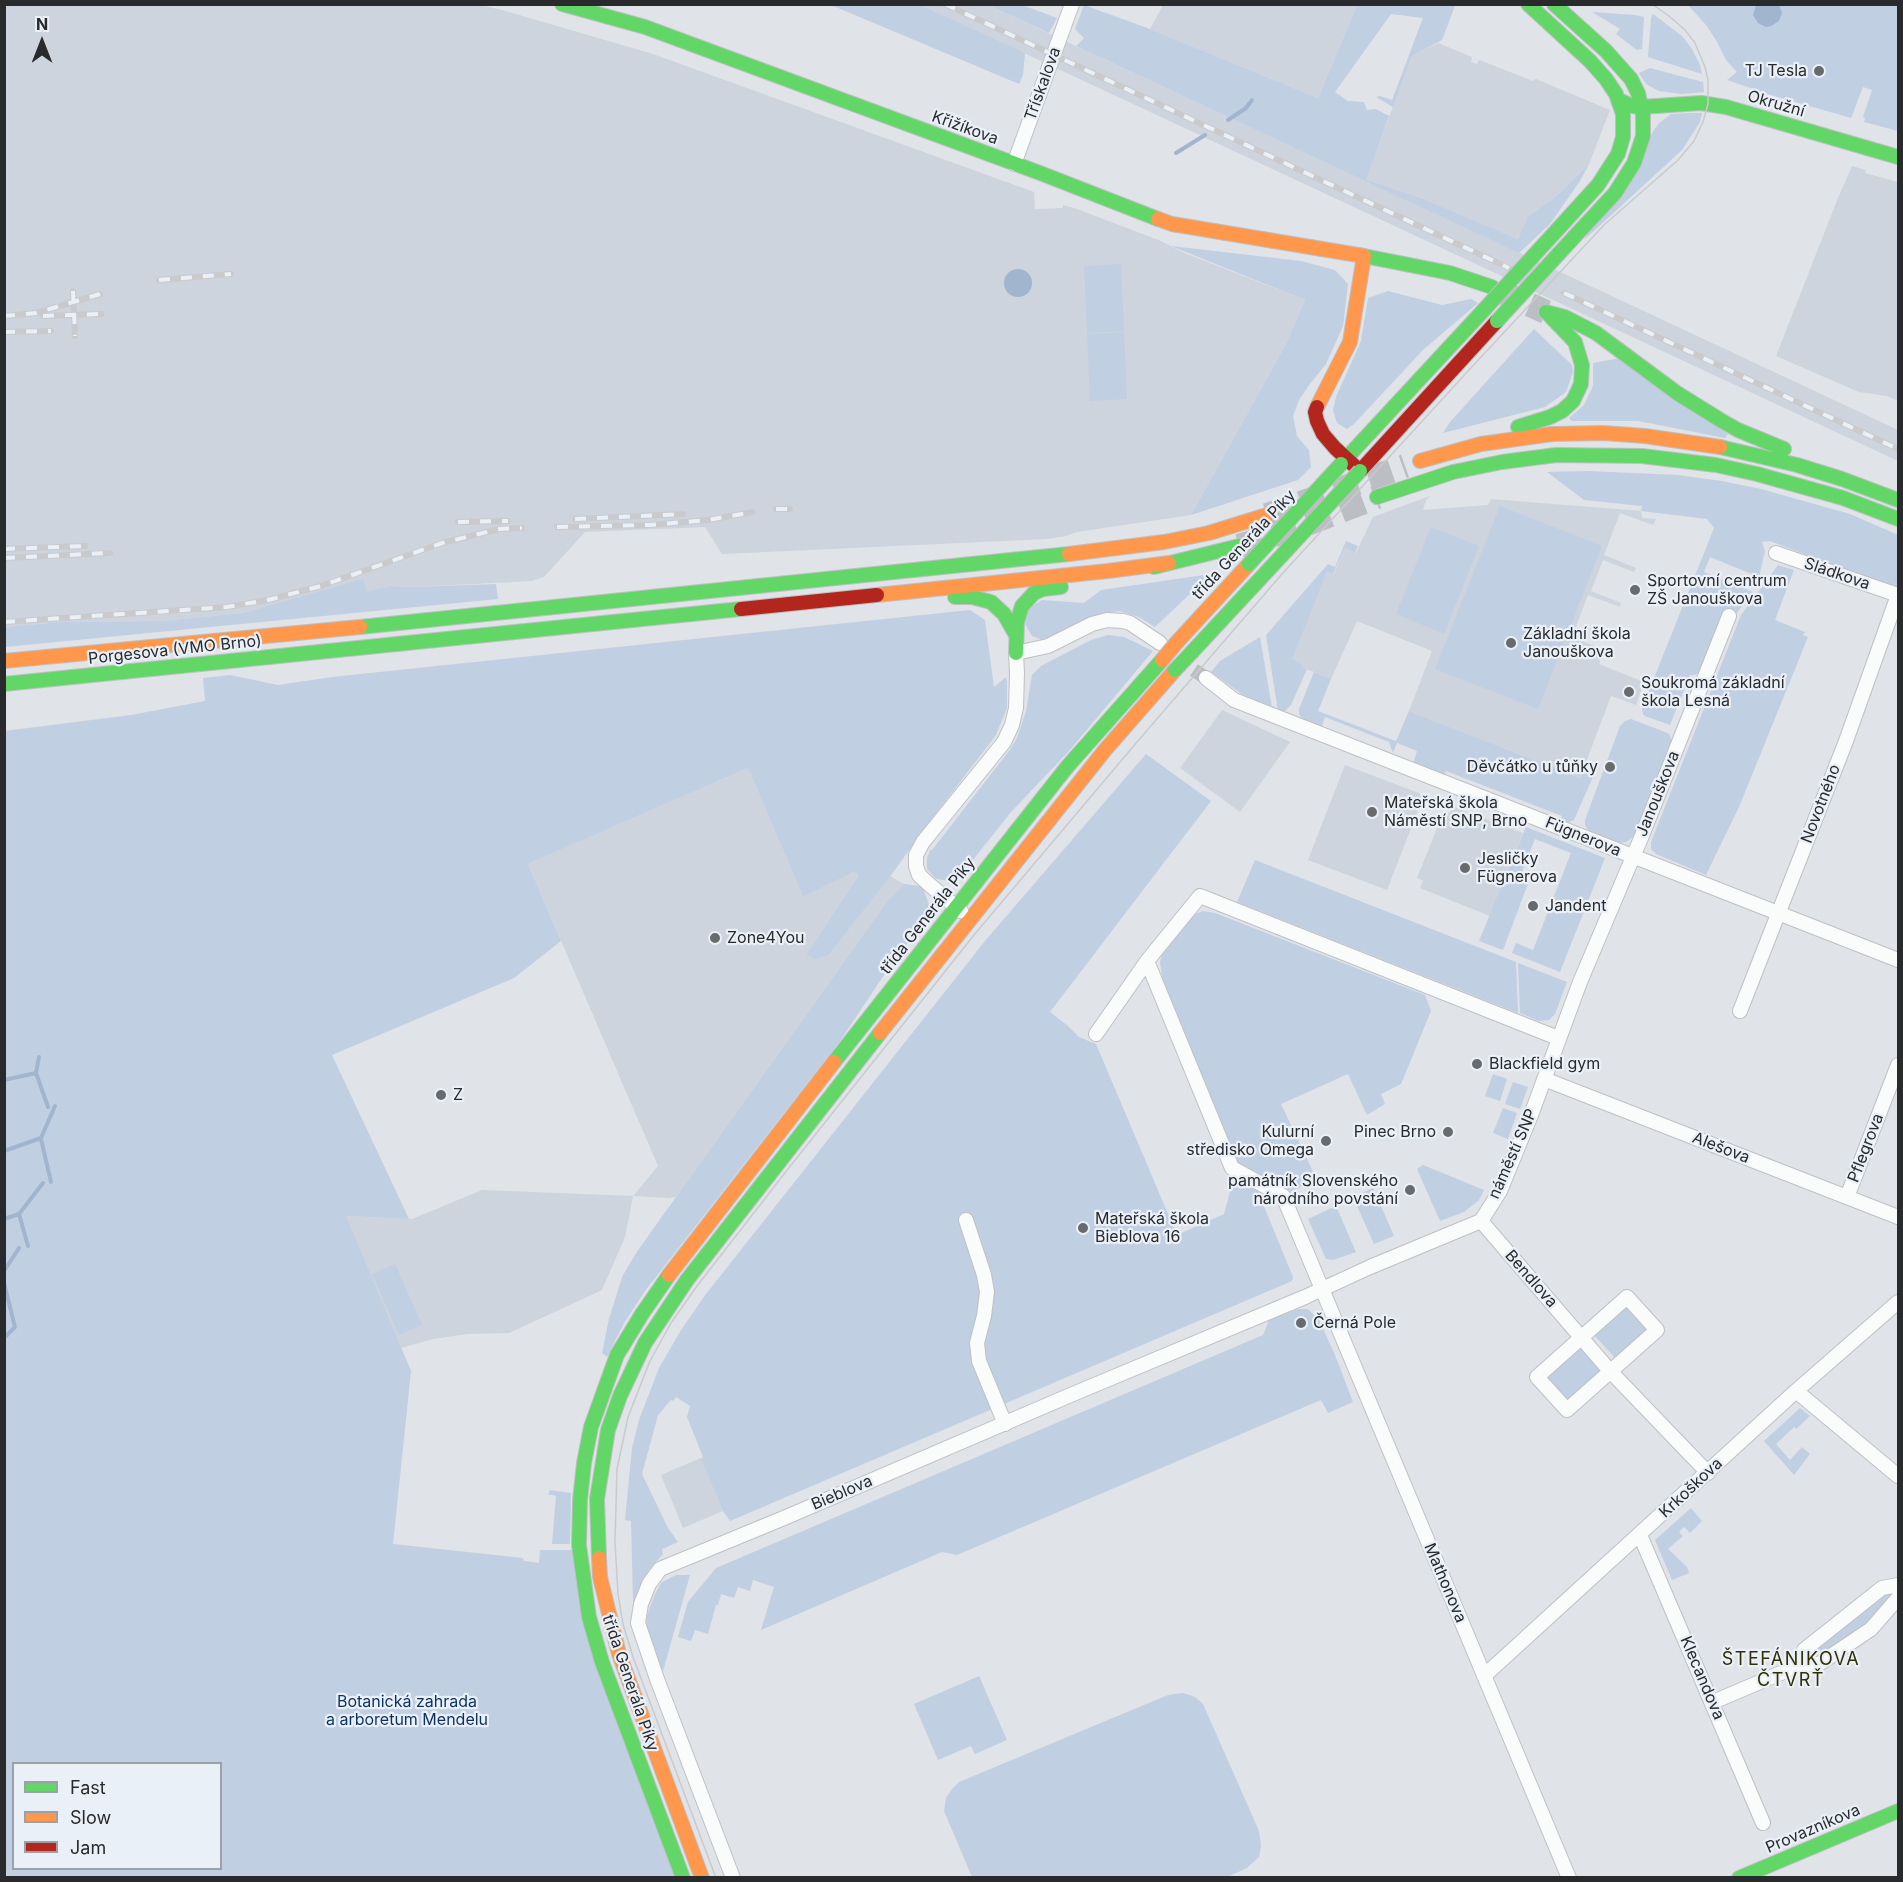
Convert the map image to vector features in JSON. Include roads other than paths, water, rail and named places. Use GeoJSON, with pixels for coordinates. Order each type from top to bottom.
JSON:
{"type":"FeatureCollection","features":[{"type":"Feature","properties":{"kind":"main road","name":"Křižíkova"},"geometry":{"type":"LineString","coordinates":[[562,4],[645,27],[1173,224],[1364,256],[1450,273],[1492,287]]}},
{"type":"Feature","properties":{"kind":"main road"},"geometry":{"type":"LineString","coordinates":[[1528,4],[1590,62],[1613,88],[1619,100]]}},
{"type":"Feature","properties":{"kind":"main road"},"geometry":{"type":"LineString","coordinates":[[1554,4],[1606,51],[1632,79],[1658,95],[1701,104]]}},
{"type":"Feature","properties":{"kind":"main road"},"geometry":{"type":"LineString","coordinates":[[1624,128],[1641,107],[1632,79]]}},
{"type":"Feature","properties":{"kind":"main road","name":"Okružní"},"geometry":{"type":"LineString","coordinates":[[1619,100],[1641,107],[1701,104],[1743,112],[1899,157]]}},
{"type":"Feature","properties":{"kind":"main road","name":"třída Generála Píky"},"geometry":{"type":"LineString","coordinates":[[683,1878],[616,1701],[589,1617],[579,1545],[580,1500],[591,1427],[617,1355],[673,1269],[1067,767],[1249,564],[1349,464],[1481,313],[1598,185],[1611,167],[1621,146],[1624,128],[1619,100]]}},
{"type":"Feature","properties":{"kind":"main road"},"geometry":{"type":"LineString","coordinates":[[1643,136],[1659,117],[1681,104]]}},
{"type":"Feature","properties":{"kind":"main road","name":"třída Generála Píky"},"geometry":{"type":"LineString","coordinates":[[702,1878],[619,1654],[600,1577],[597,1499],[608,1430],[620,1396],[645,1342],[687,1280],[970,918],[1105,750],[1192,651],[1285,552],[1349,464],[1378,451],[1615,193],[1639,151],[1643,136],[1641,107]]}},
{"type":"Feature","properties":{"kind":"main road"},"geometry":{"type":"LineString","coordinates":[[1349,464],[1319,428],[1315,412],[1350,342],[1364,256]]}},
{"type":"Feature","properties":{"kind":"main road"},"geometry":{"type":"LineString","coordinates":[[1405,466],[1477,439],[1550,417],[1562,411],[1573,401],[1578,393],[1583,374],[1580,356],[1575,342],[1546,312],[1564,317],[1596,333],[1677,393],[1738,430],[1861,478],[1899,500]]}},
{"type":"Feature","properties":{"kind":"main road"},"geometry":{"type":"LineString","coordinates":[[1420,461],[1481,444],[1525,437],[1603,433],[1645,436],[1716,446],[1797,465],[1899,500]]}},
{"type":"Feature","properties":{"kind":"main road"},"geometry":{"type":"LineString","coordinates":[[1377,497],[1453,472],[1502,462],[1556,455],[1642,456],[1716,465],[1767,476],[1843,498],[1899,519]]}},
{"type":"Feature","properties":{"kind":"main road"},"geometry":{"type":"LineString","coordinates":[[4,660],[27,660],[1107,550],[1197,535],[1267,515]]}},
{"type":"Feature","properties":{"kind":"main road"},"geometry":{"type":"LineString","coordinates":[[1016,653],[1019,612],[1034,593],[1050,588],[1108,581],[1239,546]]}},
{"type":"Feature","properties":{"kind":"main road"},"geometry":{"type":"LineString","coordinates":[[851,597],[1169,563]]}},
{"type":"Feature","properties":{"kind":"main road"},"geometry":{"type":"LineString","coordinates":[[851,597],[909,602],[956,597],[982,599],[999,608],[1016,635]]}},
{"type":"Feature","properties":{"kind":"main road","name":"Porgesova (VMO Brno)"},"geometry":{"type":"LineString","coordinates":[[4,684],[851,597]]}},
{"type":"Feature","properties":{"kind":"main road","name":"Provazníkova"},"geometry":{"type":"LineString","coordinates":[[1739,1878],[1899,1811]]}},
{"type":"Feature","properties":{"kind":"street","name":"Třískalova"},"geometry":{"type":"LineString","coordinates":[[1014,164],[1072,4]]}},
{"type":"Feature","properties":{"kind":"street","name":"Sládkova"},"geometry":{"type":"LineString","coordinates":[[1776,553],[1898,595]]}},
{"type":"Feature","properties":{"kind":"street","name":"Novotného"},"geometry":{"type":"LineString","coordinates":[[1740,1011],[1846,741],[1898,595]]}},
{"type":"Feature","properties":{"kind":"street","name":"Janouškova"},"geometry":{"type":"LineString","coordinates":[[1558,1038],[1729,616]]}},
{"type":"Feature","properties":{"kind":"street"},"geometry":{"type":"LineString","coordinates":[[970,918],[919,874],[916,855],[923,842],[1004,742],[1012,725],[1016,708],[1016,653],[1048,646],[1092,624],[1107,620],[1130,623],[1160,643]]}},
{"type":"Feature","properties":{"kind":"street","name":"Fügnerova"},"geometry":{"type":"LineString","coordinates":[[1197,671],[1234,700],[1899,960]]}},
{"type":"Feature","properties":{"kind":"street"},"geometry":{"type":"LineString","coordinates":[[1096,1034],[1147,962],[1200,896],[1558,1038]]}},
{"type":"Feature","properties":{"kind":"street"},"geometry":{"type":"LineString","coordinates":[[1147,962],[1232,1168],[1283,1196],[1323,1289],[1481,1221]]}},
{"type":"Feature","properties":{"kind":"street","name":"náměstí SNP"},"geometry":{"type":"LineString","coordinates":[[1481,1221],[1500,1191],[1558,1038]]}},
{"type":"Feature","properties":{"kind":"street","name":"Pflegrova"},"geometry":{"type":"LineString","coordinates":[[1847,1197],[1899,1065]]}},
{"type":"Feature","properties":{"kind":"street","name":"Alešova"},"geometry":{"type":"LineString","coordinates":[[1544,1079],[1899,1217]]}},
{"type":"Feature","properties":{"kind":"street"},"geometry":{"type":"LineString","coordinates":[[966,1220],[984,1275],[987,1292],[977,1343],[979,1361],[1005,1424]]}},
{"type":"Feature","properties":{"kind":"street","name":"Bendlova"},"geometry":{"type":"LineString","coordinates":[[1481,1221],[1610,1371],[1708,1473]]}},
{"type":"Feature","properties":{"kind":"street","name":"Bieblova"},"geometry":{"type":"LineString","coordinates":[[678,1561],[1323,1289]]}},
{"type":"Feature","properties":{"kind":"street","name":"Mathonova"},"geometry":{"type":"LineString","coordinates":[[1323,1289],[1569,1878]]}},
{"type":"Feature","properties":{"kind":"street"},"geometry":{"type":"LineString","coordinates":[[1627,1297],[1656,1330],[1567,1410],[1537,1377],[1581,1337],[1627,1297]]}},
{"type":"Feature","properties":{"kind":"street","name":"Krkoškova"},"geometry":{"type":"LineString","coordinates":[[1484,1676],[1796,1391],[1899,1302]]}},
{"type":"Feature","properties":{"kind":"street"},"geometry":{"type":"LineString","coordinates":[[1796,1391],[1899,1476]]}},
{"type":"Feature","properties":{"kind":"street","name":"Klecandova"},"geometry":{"type":"LineString","coordinates":[[1640,1535],[1763,1823]]}},
{"type":"Feature","properties":{"kind":"street","name":"třída Generála Píky"},"geometry":{"type":"LineString","coordinates":[[678,1561],[660,1569],[649,1584],[641,1604],[638,1623],[661,1690],[733,1878]]}},
{"type":"Feature","properties":{"kind":"street"},"geometry":{"type":"LineString","coordinates":[[1802,1664],[1804,1650],[1882,1588],[1899,1585]]}},
{"type":"Feature","properties":{"kind":"street"},"geometry":{"type":"LineString","coordinates":[[1713,1702],[1802,1664],[1819,1664],[1871,1629],[1899,1598]]}},
{"type":"Feature","properties":{"kind":"waterway"},"geometry":{"type":"LineString","coordinates":[[1228,120],[1246,108],[1252,100]]}},
{"type":"Feature","properties":{"kind":"waterway"},"geometry":{"type":"LineString","coordinates":[[1176,153],[1205,135]]}},
{"type":"Feature","properties":{"kind":"waterway"},"geometry":{"type":"LineString","coordinates":[[4,1080],[36,1073],[39,1057]]}},
{"type":"Feature","properties":{"kind":"waterway"},"geometry":{"type":"LineString","coordinates":[[36,1073],[48,1107]]}},
{"type":"Feature","properties":{"kind":"waterway"},"geometry":{"type":"LineString","coordinates":[[4,1151],[41,1138],[55,1106]]}},
{"type":"Feature","properties":{"kind":"waterway"},"geometry":{"type":"LineString","coordinates":[[41,1139],[51,1182]]}},
{"type":"Feature","properties":{"kind":"waterway"},"geometry":{"type":"LineString","coordinates":[[4,1219],[19,1214],[43,1183]]}},
{"type":"Feature","properties":{"kind":"waterway"},"geometry":{"type":"LineString","coordinates":[[19,1214],[28,1246]]}},
{"type":"Feature","properties":{"kind":"waterway"},"geometry":{"type":"LineString","coordinates":[[4,1271],[19,1248]]}},
{"type":"Feature","properties":{"kind":"waterway"},"geometry":{"type":"LineString","coordinates":[[4,1283],[15,1327],[4,1338]]}},
{"type":"Feature","properties":{"kind":"tunnel"},"geometry":{"type":"LineString","coordinates":[[1497,290],[1546,312]]}},
{"type":"Feature","properties":{"kind":"tunnel"},"geometry":{"type":"LineString","coordinates":[[1267,515],[1405,466]]}},
{"type":"Feature","properties":{"kind":"tunnel"},"geometry":{"type":"LineString","coordinates":[[1239,546],[1297,528],[1377,497]]}},
{"type":"Feature","properties":{"kind":"tunnel"},"geometry":{"type":"LineString","coordinates":[[1194,670],[1206,678]]}},
{"type":"Feature","properties":{"kind":"tram line"},"geometry":{"type":"LineString","coordinates":[[716,1878],[633,1657],[623,1624],[618,1594],[615,1542],[617,1469],[628,1417],[650,1361],[671,1323],[697,1286],[788,1169],[974,935],[1137,742],[1282,574],[1469,370],[1604,225],[1678,160],[1694,141],[1708,104],[1708,80],[1705,67],[1695,43],[1685,30],[1652,4]]}},
{"type":"Feature","properties":{"kind":"railway"},"geometry":{"type":"LineString","coordinates":[[945,4],[1509,268]]}},
{"type":"Feature","properties":{"kind":"railway"},"geometry":{"type":"LineString","coordinates":[[159,280],[231,274]]}},
{"type":"Feature","properties":{"kind":"railway"},"geometry":{"type":"LineString","coordinates":[[73,291],[75,336]]}},
{"type":"Feature","properties":{"kind":"railway"},"geometry":{"type":"LineString","coordinates":[[1564,293],[1898,449]]}},
{"type":"Feature","properties":{"kind":"railway"},"geometry":{"type":"LineString","coordinates":[[4,316],[36,313],[100,294]]}},
{"type":"Feature","properties":{"kind":"railway"},"geometry":{"type":"LineString","coordinates":[[43,316],[101,314]]}},
{"type":"Feature","properties":{"kind":"railway"},"geometry":{"type":"LineString","coordinates":[[4,332],[51,331]]}},
{"type":"Feature","properties":{"kind":"railway"},"geometry":{"type":"LineString","coordinates":[[776,509],[790,509]]}},
{"type":"Feature","properties":{"kind":"railway"},"geometry":{"type":"LineString","coordinates":[[557,527],[650,525],[708,520],[753,512]]}},
{"type":"Feature","properties":{"kind":"railway"},"geometry":{"type":"LineString","coordinates":[[575,519],[683,514]]}},
{"type":"Feature","properties":{"kind":"railway"},"geometry":{"type":"LineString","coordinates":[[458,522],[508,521]]}},
{"type":"Feature","properties":{"kind":"railway"},"geometry":{"type":"LineString","coordinates":[[4,622],[227,607],[268,600],[321,586],[442,543],[499,529],[522,528]]}},
{"type":"Feature","properties":{"kind":"railway"},"geometry":{"type":"LineString","coordinates":[[4,549],[85,546]]}},
{"type":"Feature","properties":{"kind":"railway"},"geometry":{"type":"LineString","coordinates":[[4,558],[110,553]]}},
{"type":"Feature","properties":{"kind":"place","name":"TJ Tesla"},"geometry":{"type":"Point","coordinates":[1819,71]}},
{"type":"Feature","properties":{"kind":"place","name":"Sportovní centrum ZŠ Janouškova"},"geometry":{"type":"Point","coordinates":[1635,590]}},
{"type":"Feature","properties":{"kind":"place","name":"Základní škola Janouškova"},"geometry":{"type":"Point","coordinates":[1511,643]}},
{"type":"Feature","properties":{"kind":"place","name":"Soukromá základní škola Lesná"},"geometry":{"type":"Point","coordinates":[1629,692]}},
{"type":"Feature","properties":{"kind":"place","name":"Děvčátko u tůňky"},"geometry":{"type":"Point","coordinates":[1610,767]}},
{"type":"Feature","properties":{"kind":"place","name":"Mateřská škola Náměstí SNP, Brno"},"geometry":{"type":"Point","coordinates":[1372,812]}},
{"type":"Feature","properties":{"kind":"place","name":"Jesličky Fügnerova"},"geometry":{"type":"Point","coordinates":[1465,868]}},
{"type":"Feature","properties":{"kind":"place","name":"Jandent"},"geometry":{"type":"Point","coordinates":[1533,906]}},
{"type":"Feature","properties":{"kind":"place","name":"Zone4You"},"geometry":{"type":"Point","coordinates":[715,938]}},
{"type":"Feature","properties":{"kind":"place","name":"Blackfield gym"},"geometry":{"type":"Point","coordinates":[1477,1064]}},
{"type":"Feature","properties":{"kind":"place","name":"Z"},"geometry":{"type":"Point","coordinates":[441,1095]}},
{"type":"Feature","properties":{"kind":"place","name":"Pinec Brno"},"geometry":{"type":"Point","coordinates":[1448,1132]}},
{"type":"Feature","properties":{"kind":"place","name":"Kulurní středisko Omega"},"geometry":{"type":"Point","coordinates":[1326,1141]}},
{"type":"Feature","properties":{"kind":"place","name":"památník Slovenského národního povstání"},"geometry":{"type":"Point","coordinates":[1410,1190]}},
{"type":"Feature","properties":{"kind":"place","name":"Mateřská škola Bieblova 16"},"geometry":{"type":"Point","coordinates":[1083,1228]}},
{"type":"Feature","properties":{"kind":"place","name":"Černá Pole"},"geometry":{"type":"Point","coordinates":[1301,1323]}},
{"type":"Feature","properties":{"kind":"district","name":"ŠTEFÁNIKOVA ČTVRŤ"},"geometry":{"type":"Point","coordinates":[1791,1670]}},
{"type":"Feature","properties":{"kind":"park label","name":"Botanická zahrada a arboretum Mendelu"},"geometry":{"type":"Point","coordinates":[407,1711]}}]}
